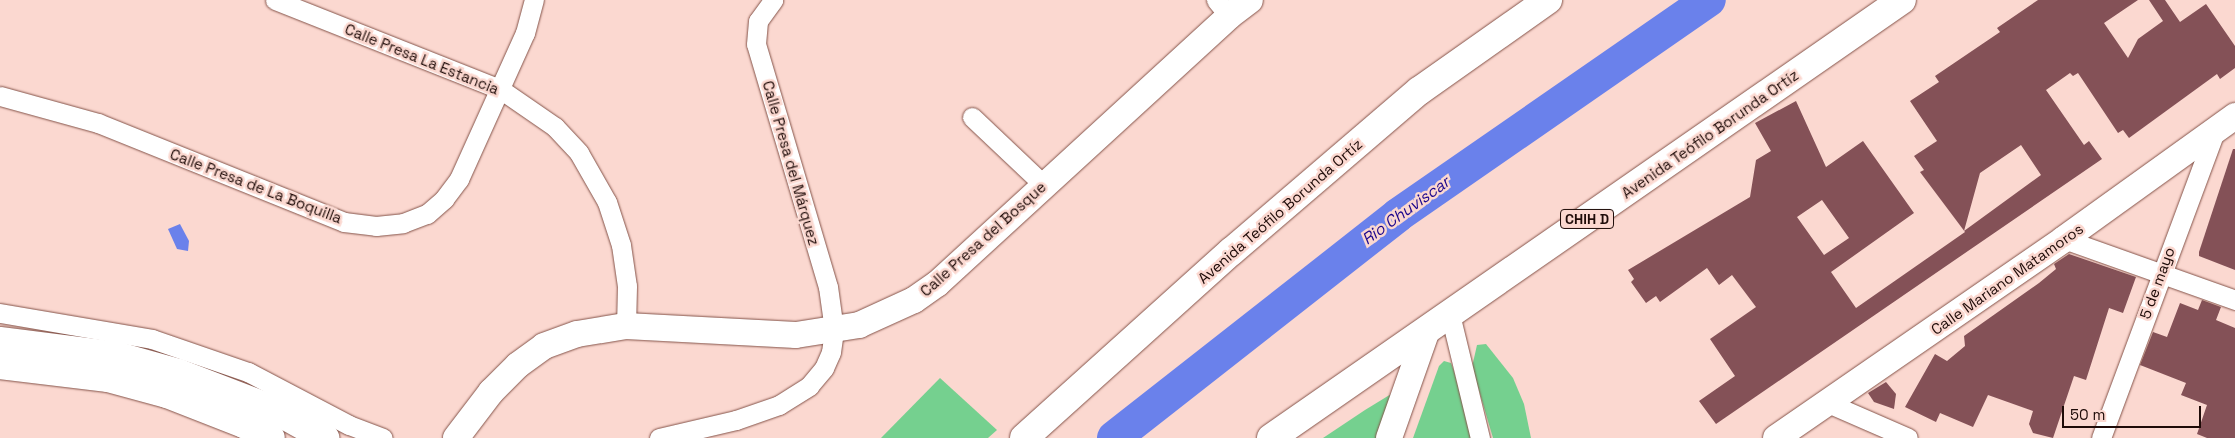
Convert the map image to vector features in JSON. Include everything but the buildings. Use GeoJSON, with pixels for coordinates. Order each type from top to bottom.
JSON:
{"type":"FeatureCollection","features":[{"type":"Feature","properties":{"kind":"main road","name":"Avenida Teófilo Borunda Ortíz"},"geometry":{"type":"LineString","coordinates":[[1024,438],[1232,251],[1419,92],[1548,0]]}},
{"type":"Feature","properties":{"kind":"main road","name":"Avenida Teófilo Borunda Ortíz"},"geometry":{"type":"LineString","coordinates":[[1276,436],[1902,0]]}},
{"type":"Feature","properties":{"kind":"main road"},"geometry":{"type":"LineString","coordinates":[[0,341],[118,356],[179,373],[272,409],[325,438]]}},
{"type":"Feature","properties":{"kind":"main road"},"geometry":{"type":"LineString","coordinates":[[0,365],[108,378],[150,390],[244,424],[271,438]]}},
{"type":"Feature","properties":{"kind":"street","name":"Calle Presa La Estancia"},"geometry":{"type":"LineString","coordinates":[[275,0],[500,89],[555,126],[579,153],[607,202],[621,245],[626,286],[626,326]]}},
{"type":"Feature","properties":{"kind":"street","name":"Calle Presa de La Boquilla"},"geometry":{"type":"LineString","coordinates":[[0,96],[98,123],[344,222],[376,226],[403,223],[427,214],[444,199],[460,179],[526,33],[534,0]]}},
{"type":"Feature","properties":{"kind":"street","name":"Calle Presa del Márquez"},"geometry":{"type":"LineString","coordinates":[[658,438],[736,420],[779,405],[810,386],[824,368],[831,352],[834,330],[828,287],[756,44],[758,21],[773,0]]}},
{"type":"Feature","properties":{"kind":"street","name":"Calle Presa del Bosque"},"geometry":{"type":"LineString","coordinates":[[452,437],[490,392],[518,365],[544,346],[577,334],[626,326],[759,335],[834,330],[886,315],[922,295],[1044,185],[1222,8],[1250,0]]}},
{"type":"Feature","properties":{"kind":"street"},"geometry":{"type":"LineString","coordinates":[[972,117],[1044,185]]}},
{"type":"Feature","properties":{"kind":"street","name":"Calle Mariano Matamoros"},"geometry":{"type":"LineString","coordinates":[[1776,438],[2064,239],[2226,122]]}},
{"type":"Feature","properties":{"kind":"street","name":"5 de mayo"},"geometry":{"type":"LineString","coordinates":[[2100,438],[2160,274],[2226,122]]}},
{"type":"Feature","properties":{"kind":"street"},"geometry":{"type":"LineString","coordinates":[[2064,239],[2235,300]]}},
{"type":"Feature","properties":{"kind":"street"},"geometry":{"type":"LineString","coordinates":[[0,313],[152,339],[248,372],[349,425],[382,438]]}},
{"type":"Feature","properties":{"kind":"street"},"geometry":{"type":"LineString","coordinates":[[1450,314],[1480,438]]}},
{"type":"Feature","properties":{"kind":"street"},"geometry":{"type":"LineString","coordinates":[[1389,438],[1427,330]]}},
{"type":"Feature","properties":{"kind":"street"},"geometry":{"type":"LineString","coordinates":[[1828,403],[1908,438]]}},
{"type":"Feature","properties":{"kind":"green space"},"geometry":{"type":"Polygon","coordinates":[[[1486,344],[1513,378],[1524,404],[1531,438],[1493,438],[1472,367],[1477,345],[1486,344]]]}},
{"type":"Feature","properties":{"kind":"green space"},"geometry":{"type":"Polygon","coordinates":[[[1444,361],[1451,363],[1454,371],[1472,438],[1413,438],[1439,366],[1444,361]]]}},
{"type":"Feature","properties":{"kind":"green space"},"geometry":{"type":"Polygon","coordinates":[[[940,378],[997,430],[988,438],[881,438],[940,378]]]}},
{"type":"Feature","properties":{"kind":"green space"},"geometry":{"type":"Polygon","coordinates":[[[1401,388],[1381,438],[1323,438],[1365,410],[1401,388]]]}},
{"type":"Feature","properties":{"kind":"water"},"geometry":{"type":"Polygon","coordinates":[[[180,224],[189,241],[188,251],[177,249],[168,229],[180,224]]]}},
{"type":"Feature","properties":{"kind":"waterway","name":"Rio Chuviscar"},"geometry":{"type":"LineString","coordinates":[[1114,438],[1398,215],[1709,0]]}}]}
